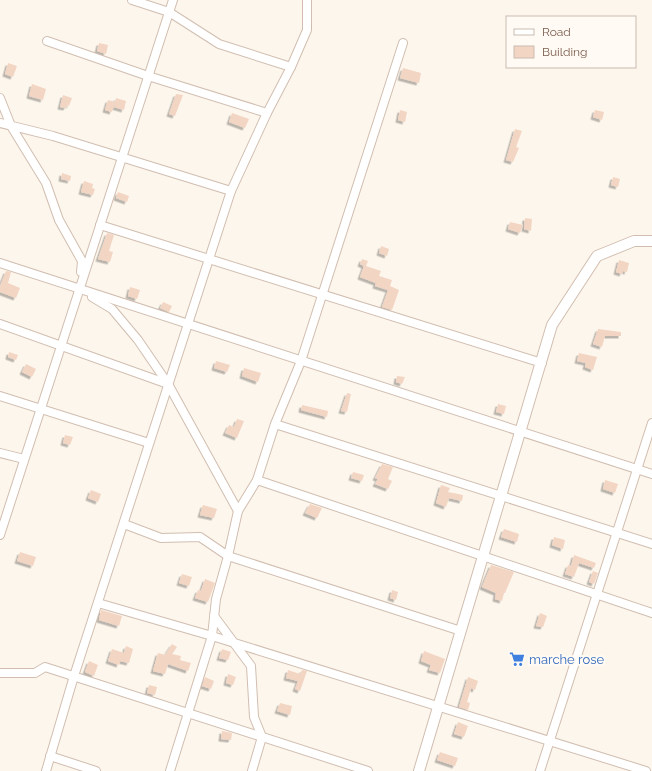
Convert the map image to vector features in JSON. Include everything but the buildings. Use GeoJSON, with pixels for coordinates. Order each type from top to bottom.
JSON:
{"type":"FeatureCollection","features":[{"type":"Feature","properties":{"kind":"street"},"geometry":{"type":"LineString","coordinates":[[132,0],[169,12],[219,44],[292,67]]}},
{"type":"Feature","properties":{"kind":"street"},"geometry":{"type":"LineString","coordinates":[[0,535],[173,0]]}},
{"type":"Feature","properties":{"kind":"street"},"geometry":{"type":"LineString","coordinates":[[46,771],[74,676],[231,191],[267,113],[292,67],[307,30],[307,0]]}},
{"type":"Feature","properties":{"kind":"street"},"geometry":{"type":"LineString","coordinates":[[47,41],[148,76],[267,113]]}},
{"type":"Feature","properties":{"kind":"street"},"geometry":{"type":"LineString","coordinates":[[170,771],[212,636],[216,599],[228,556],[238,511],[257,480],[275,424],[301,361],[403,43]]}},
{"type":"Feature","properties":{"kind":"street"},"geometry":{"type":"LineString","coordinates":[[0,98],[11,126],[46,183],[59,220],[82,261],[79,289]]}},
{"type":"Feature","properties":{"kind":"street"},"geometry":{"type":"LineString","coordinates":[[0,124],[53,136],[231,191]]}},
{"type":"Feature","properties":{"kind":"street"},"geometry":{"type":"LineString","coordinates":[[100,225],[322,296],[542,363]]}},
{"type":"Feature","properties":{"kind":"street"},"geometry":{"type":"LineString","coordinates":[[419,771],[542,363],[552,325],[597,256],[634,241],[652,241]]}},
{"type":"Feature","properties":{"kind":"street"},"geometry":{"type":"LineString","coordinates":[[0,264],[652,474]]}},
{"type":"Feature","properties":{"kind":"street"},"geometry":{"type":"LineString","coordinates":[[79,289],[112,309],[138,340],[168,384],[238,511]]}},
{"type":"Feature","properties":{"kind":"street"},"geometry":{"type":"LineString","coordinates":[[0,324],[168,384]]}},
{"type":"Feature","properties":{"kind":"street"},"geometry":{"type":"LineString","coordinates":[[0,396],[150,443]]}},
{"type":"Feature","properties":{"kind":"street"},"geometry":{"type":"LineString","coordinates":[[540,771],[652,423]]}},
{"type":"Feature","properties":{"kind":"street"},"geometry":{"type":"LineString","coordinates":[[275,424],[652,544]]}},
{"type":"Feature","properties":{"kind":"street"},"geometry":{"type":"LineString","coordinates":[[0,453],[24,459]]}},
{"type":"Feature","properties":{"kind":"street"},"geometry":{"type":"LineString","coordinates":[[257,480],[652,613]]}},
{"type":"Feature","properties":{"kind":"street"},"geometry":{"type":"LineString","coordinates":[[124,524],[161,538],[200,537],[228,556],[461,631]]}},
{"type":"Feature","properties":{"kind":"street"},"geometry":{"type":"LineString","coordinates":[[98,602],[233,642],[646,771]]}},
{"type":"Feature","properties":{"kind":"street"},"geometry":{"type":"LineString","coordinates":[[214,616],[251,666],[254,717],[262,737],[252,771]]}},
{"type":"Feature","properties":{"kind":"street"},"geometry":{"type":"LineString","coordinates":[[0,673],[35,673],[44,666],[368,771]]}},
{"type":"Feature","properties":{"kind":"street"},"geometry":{"type":"LineString","coordinates":[[50,756],[96,771]]}},
{"type":"Feature","properties":{"kind":"place","name":"marche rose"},"geometry":{"type":"Point","coordinates":[517,659]}}]}
